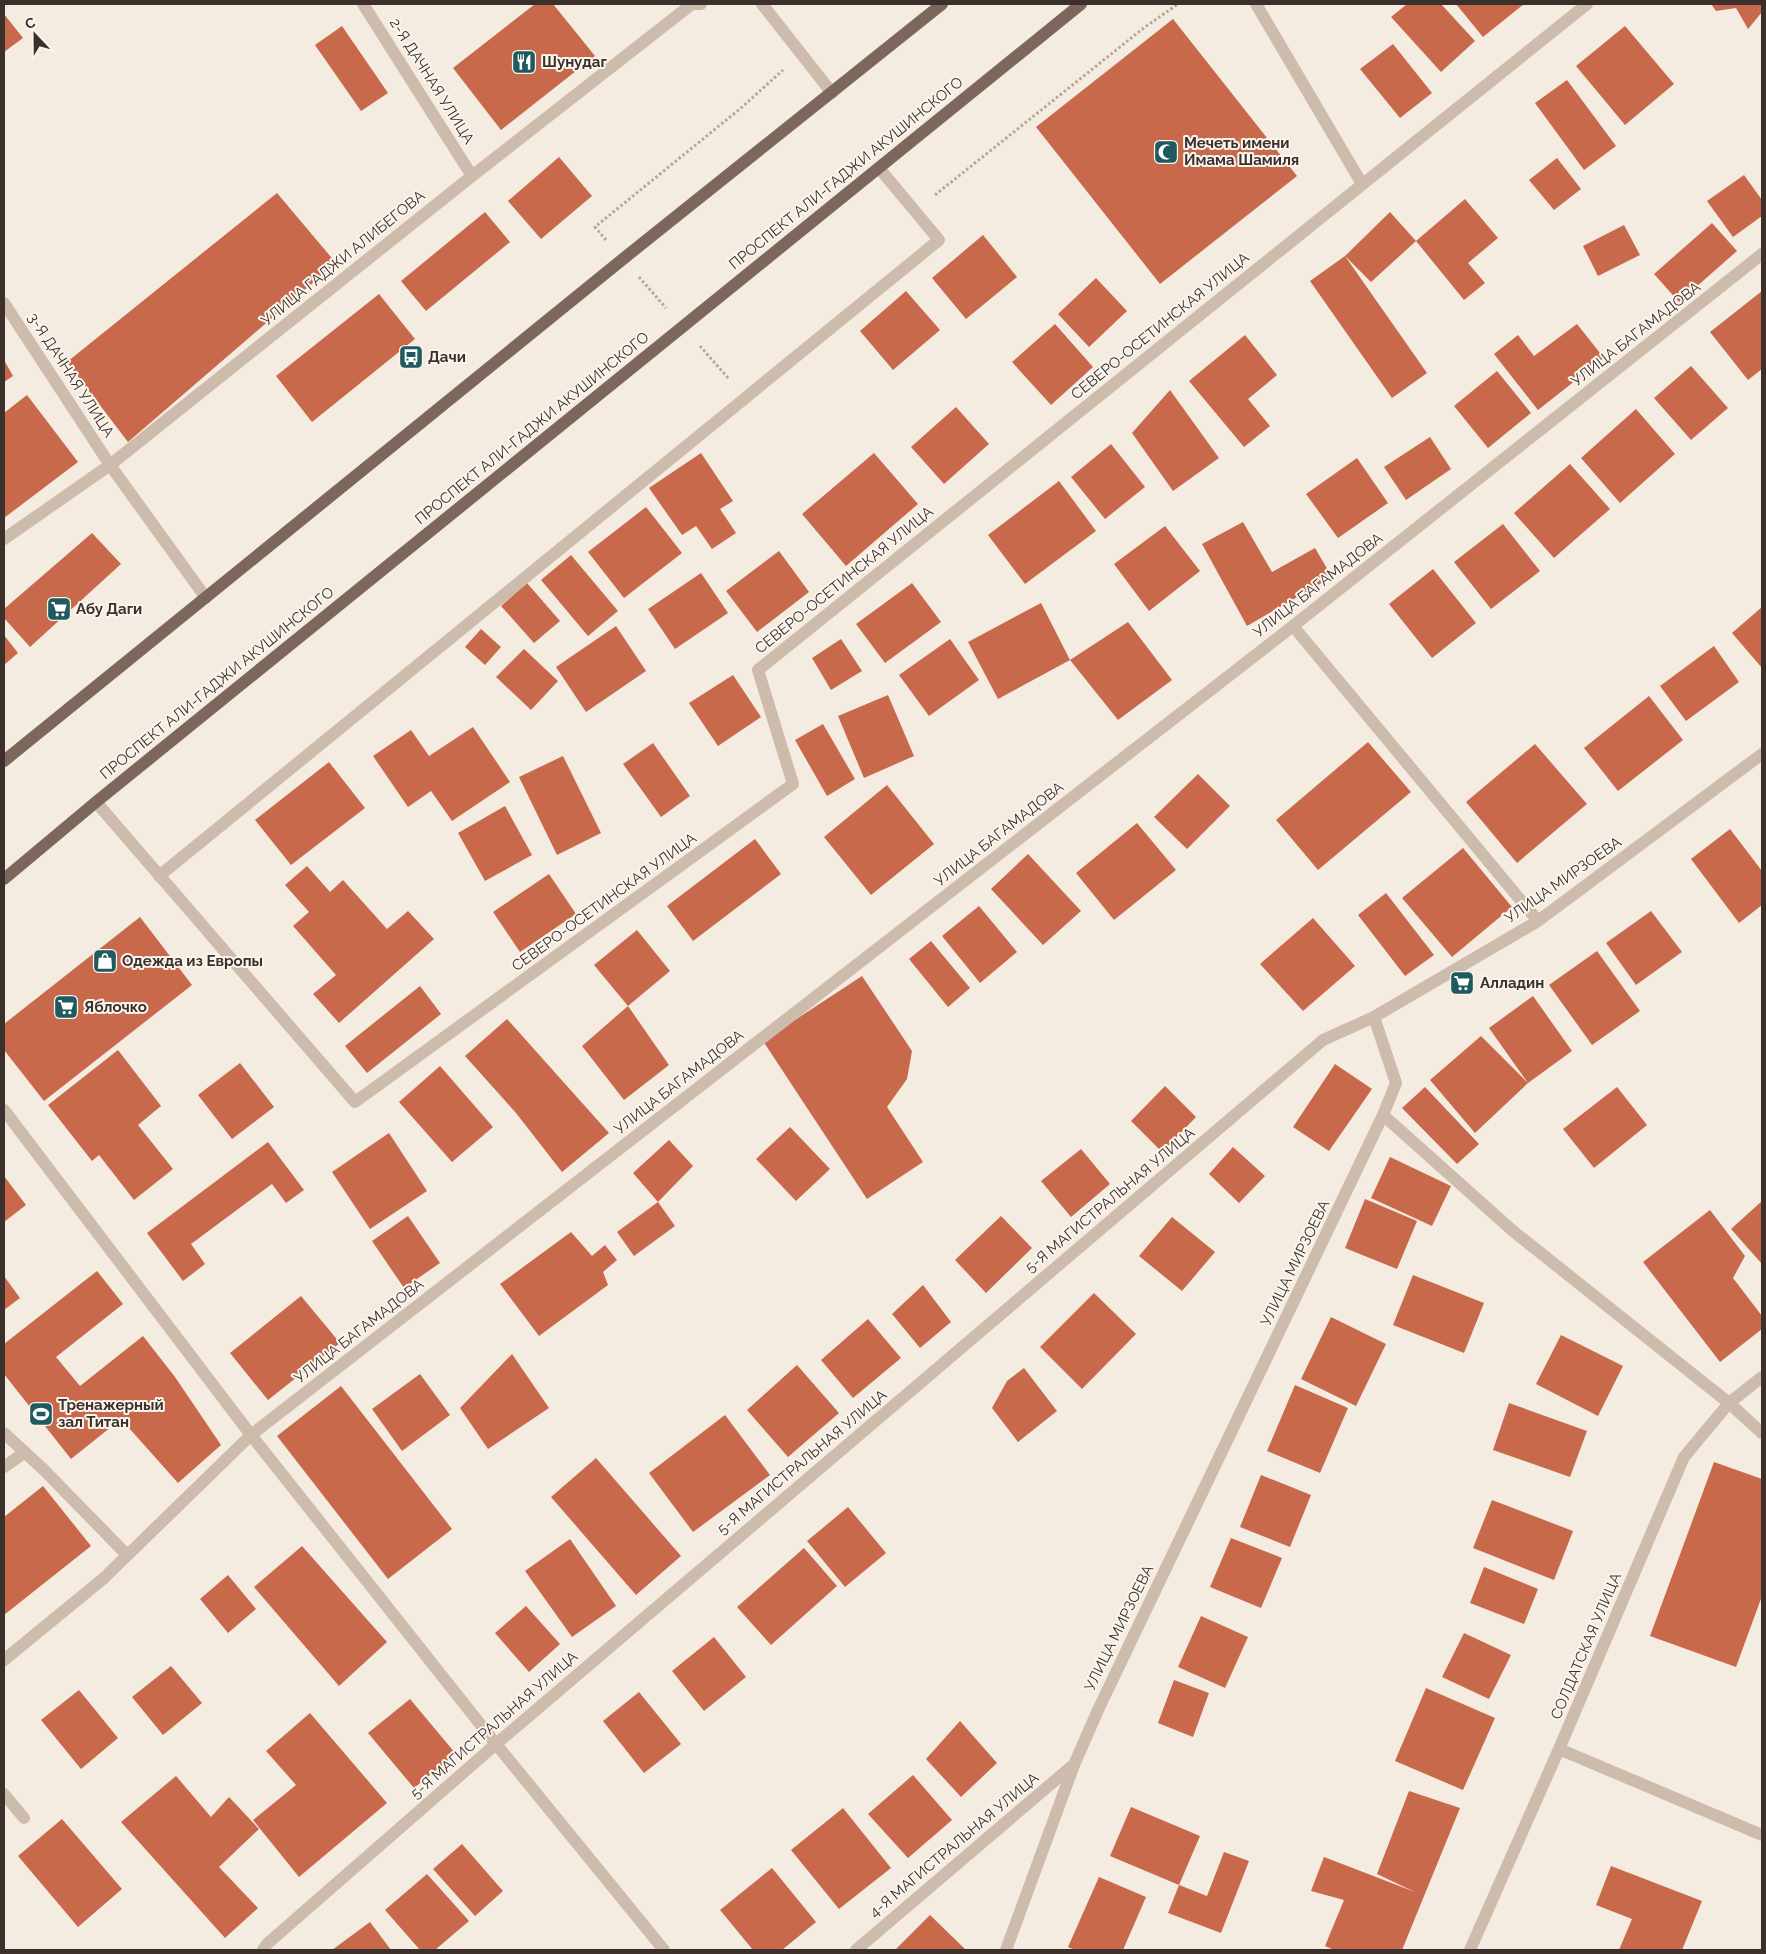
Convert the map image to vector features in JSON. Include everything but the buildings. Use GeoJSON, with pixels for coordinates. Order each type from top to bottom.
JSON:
{"type":"FeatureCollection","features":[{"type":"Feature","properties":{"kind":"main road"},"geometry":{"type":"LineString","coordinates":[[4,761],[600,278],[942,4]]}},
{"type":"Feature","properties":{"kind":"main road","name":"ПРОСПЕКТ АЛИ-ГАДЖИ АКУШИНСКОГО"},"geometry":{"type":"LineString","coordinates":[[4,879],[96,802],[1081,4]]}},
{"type":"Feature","properties":{"kind":"street","name":"2-Я ДАЧНАЯ УЛИЦА"},"geometry":{"type":"LineString","coordinates":[[364,4],[472,176]]}},
{"type":"Feature","properties":{"kind":"street","name":"УЛИЦА ГАДЖИ АЛИБЕГОВА"},"geometry":{"type":"LineString","coordinates":[[4,539],[110,465],[472,176],[692,4],[701,4]]}},
{"type":"Feature","properties":{"kind":"street"},"geometry":{"type":"LineString","coordinates":[[762,4],[832,93]]}},
{"type":"Feature","properties":{"kind":"street"},"geometry":{"type":"LineString","coordinates":[[1256,4],[1362,184]]}},
{"type":"Feature","properties":{"kind":"street","name":"СЕВЕРО-ОСЕТИНСКАЯ УЛИЦА"},"geometry":{"type":"LineString","coordinates":[[96,802],[355,1102],[793,784],[758,670],[1587,4]]}},
{"type":"Feature","properties":{"kind":"street"},"geometry":{"type":"LineString","coordinates":[[160,876],[939,240],[880,168]]}},
{"type":"Feature","properties":{"kind":"street","name":"УЛИЦА БАГАМАДОВА"},"geometry":{"type":"LineString","coordinates":[[4,1660],[104,1578],[251,1435],[1293,626],[1762,254]]}},
{"type":"Feature","properties":{"kind":"street","name":"3-Я ДАЧНАЯ УЛИЦА"},"geometry":{"type":"LineString","coordinates":[[4,303],[110,465],[206,598]]}},
{"type":"Feature","properties":{"kind":"street"},"geometry":{"type":"LineString","coordinates":[[1293,626],[1538,922]]}},
{"type":"Feature","properties":{"kind":"street","name":"УЛИЦА МИРЗОЕВА"},"geometry":{"type":"LineString","coordinates":[[1006,1950],[1074,1765],[1111,1683],[1384,1115],[1396,1082],[1374,1017],[1538,922],[1762,754]]}},
{"type":"Feature","properties":{"kind":"street","name":"5-Я МАГИСТРАЛЬНАЯ УЛИЦА"},"geometry":{"type":"LineString","coordinates":[[263,1950],[267,1944],[496,1744],[1323,1040],[1374,1017]]}},
{"type":"Feature","properties":{"kind":"street"},"geometry":{"type":"LineString","coordinates":[[4,1110],[251,1435],[496,1744],[664,1950]]}},
{"type":"Feature","properties":{"kind":"street"},"geometry":{"type":"LineString","coordinates":[[1384,1115],[1513,1231],[1729,1403],[1762,1433]]}},
{"type":"Feature","properties":{"kind":"street","name":"СОЛДАТСКАЯ УЛИЦА"},"geometry":{"type":"LineString","coordinates":[[1470,1950],[1560,1749],[1684,1457],[1729,1403],[1762,1378]]}},
{"type":"Feature","properties":{"kind":"street"},"geometry":{"type":"LineString","coordinates":[[4,1433],[127,1556]]}},
{"type":"Feature","properties":{"kind":"street"},"geometry":{"type":"LineString","coordinates":[[4,1467],[24,1452]]}},
{"type":"Feature","properties":{"kind":"street"},"geometry":{"type":"LineString","coordinates":[[1560,1749],[1762,1836]]}},
{"type":"Feature","properties":{"kind":"street","name":"4-Я МАГИСТРАЛЬНАЯ УЛИЦА"},"geometry":{"type":"LineString","coordinates":[[856,1950],[1074,1765]]}},
{"type":"Feature","properties":{"kind":"street"},"geometry":{"type":"LineString","coordinates":[[4,1794],[24,1818]]}},
{"type":"Feature","properties":{"kind":"path"},"geometry":{"type":"LineString","coordinates":[[915,211],[1145,27],[1178,4]]}},
{"type":"Feature","properties":{"kind":"path"},"geometry":{"type":"LineString","coordinates":[[594,227],[741,108],[801,54]]}},
{"type":"Feature","properties":{"kind":"place","name":"Шунудаг"},"geometry":{"type":"Point","coordinates":[524,62]}},
{"type":"Feature","properties":{"kind":"place","name":"Мечеть имени Имама Шамиля"},"geometry":{"type":"Point","coordinates":[1166,152]}},
{"type":"Feature","properties":{"kind":"place","name":"Дачи"},"geometry":{"type":"Point","coordinates":[411,357]}},
{"type":"Feature","properties":{"kind":"place","name":"Абу Даги"},"geometry":{"type":"Point","coordinates":[59,609]}},
{"type":"Feature","properties":{"kind":"place","name":"Одежда из Европы"},"geometry":{"type":"Point","coordinates":[105,961]}},
{"type":"Feature","properties":{"kind":"place","name":"Алладин"},"geometry":{"type":"Point","coordinates":[1462,983]}},
{"type":"Feature","properties":{"kind":"place","name":"Яблочко"},"geometry":{"type":"Point","coordinates":[66,1007]}},
{"type":"Feature","properties":{"kind":"place","name":"Тренажерный зал Титан"},"geometry":{"type":"Point","coordinates":[41,1414]}}]}
